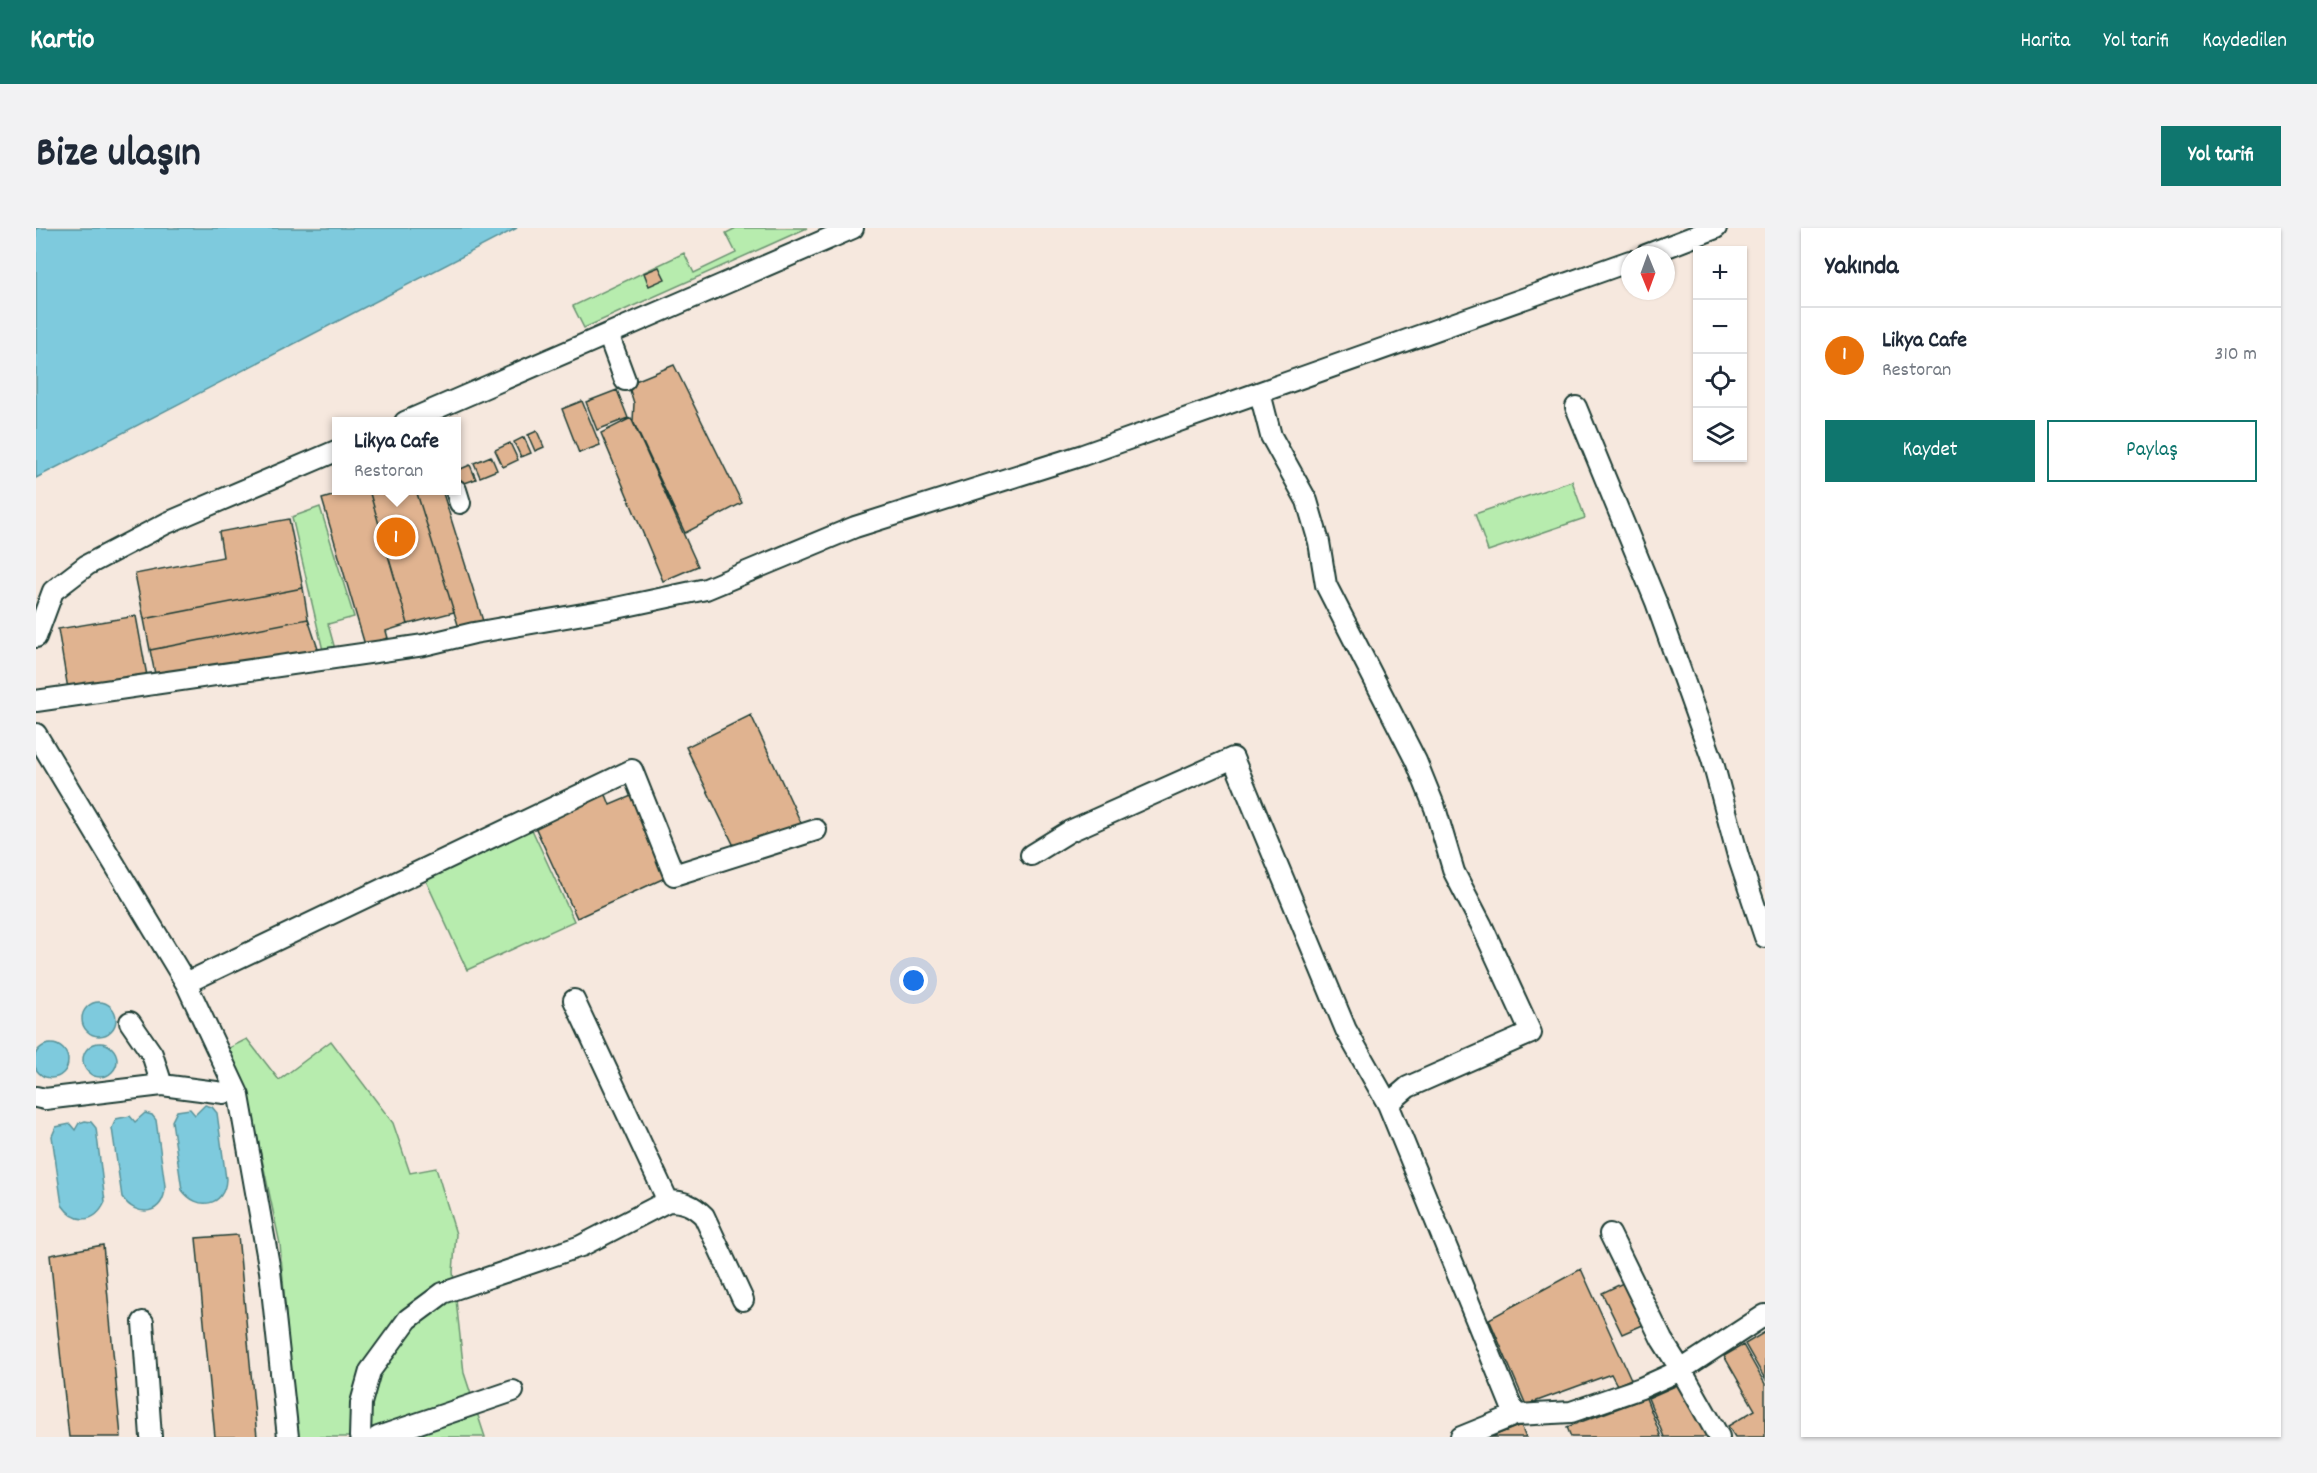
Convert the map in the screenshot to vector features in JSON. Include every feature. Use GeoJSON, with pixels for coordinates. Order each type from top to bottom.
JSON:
{"type":"FeatureCollection","features":[{"type":"Feature","properties":{"kind":"street"},"geometry":{"type":"LineString","coordinates":[[431,416],[608,334],[853,228]]}},
{"type":"Feature","properties":{"kind":"street"},"geometry":{"type":"LineString","coordinates":[[1669,246],[1716,228]]}},
{"type":"Feature","properties":{"kind":"street"},"geometry":{"type":"LineString","coordinates":[[36,701],[424,645],[474,633],[612,609],[706,589],[855,527],[1083,455],[1621,264]]}},
{"type":"Feature","properties":{"kind":"street"},"geometry":{"type":"LineString","coordinates":[[608,334],[625,380]]}},
{"type":"Feature","properties":{"kind":"street"},"geometry":{"type":"LineString","coordinates":[[1260,393],[1270,436],[1307,501],[1319,542],[1326,585],[1416,761],[1435,808],[1454,872],[1481,924],[1531,1033],[1408,1087],[1388,1104]]}},
{"type":"Feature","properties":{"kind":"street"},"geometry":{"type":"LineString","coordinates":[[1576,407],[1660,614],[1712,759],[1738,856],[1765,937]]}},
{"type":"Feature","properties":{"kind":"street"},"geometry":{"type":"LineString","coordinates":[[36,637],[53,591],[87,565],[167,523],[332,453]]}},
{"type":"Feature","properties":{"kind":"street"},"geometry":{"type":"LineString","coordinates":[[36,734],[186,982],[236,1091],[270,1272],[288,1437]]}},
{"type":"Feature","properties":{"kind":"street"},"geometry":{"type":"LineString","coordinates":[[1031,855],[1071,831],[1233,758],[1346,1030],[1388,1104],[1515,1415]]}},
{"type":"Feature","properties":{"kind":"street"},"geometry":{"type":"LineString","coordinates":[[186,982],[632,770],[674,875],[816,830]]}},
{"type":"Feature","properties":{"kind":"street"},"geometry":{"type":"LineString","coordinates":[[574,1000],[668,1201]]}},
{"type":"Feature","properties":{"kind":"street"},"geometry":{"type":"LineString","coordinates":[[130,1022],[152,1054],[162,1085]]}},
{"type":"Feature","properties":{"kind":"street"},"geometry":{"type":"LineString","coordinates":[[36,1097],[45,1099],[162,1085],[224,1093],[236,1091]]}},
{"type":"Feature","properties":{"kind":"street"},"geometry":{"type":"LineString","coordinates":[[360,1437],[361,1403],[370,1371],[408,1319],[443,1293],[581,1246],[668,1201],[681,1201],[704,1216],[743,1300]]}},
{"type":"Feature","properties":{"kind":"street"},"geometry":{"type":"LineString","coordinates":[[1610,1234],[1662,1340],[1719,1437]]}},
{"type":"Feature","properties":{"kind":"street"},"geometry":{"type":"LineString","coordinates":[[1461,1437],[1515,1415],[1571,1412],[1641,1388],[1681,1370],[1765,1315]]}},
{"type":"Feature","properties":{"kind":"street"},"geometry":{"type":"LineString","coordinates":[[143,1322],[151,1437]]}},
{"type":"Feature","properties":{"kind":"street"},"geometry":{"type":"LineString","coordinates":[[378,1437],[513,1391]]}},
{"type":"Feature","properties":{"kind":"green space"},"geometry":{"type":"Polygon","coordinates":[[[736,228],[807,228],[584,328],[573,306],[684,253],[694,273],[736,253],[726,233],[736,228]]]}},
{"type":"Feature","properties":{"kind":"green space"},"geometry":{"type":"Polygon","coordinates":[[[1572,481],[1585,518],[1488,551],[1475,514],[1572,481]]]}},
{"type":"Feature","properties":{"kind":"green space"},"geometry":{"type":"Polygon","coordinates":[[[320,507],[354,617],[328,624],[336,653],[324,655],[292,517],[320,507]]]}},
{"type":"Feature","properties":{"kind":"green space"},"geometry":{"type":"Polygon","coordinates":[[[529,823],[574,921],[467,970],[422,872],[529,823]]]}},
{"type":"Feature","properties":{"kind":"green space"},"geometry":{"type":"Polygon","coordinates":[[[247,1039],[279,1080],[331,1041],[393,1123],[410,1173],[436,1168],[456,1234],[453,1272],[464,1373],[485,1437],[296,1437],[280,1244],[251,1107],[227,1049],[247,1039]]]}},
{"type":"Feature","properties":{"kind":"water"},"geometry":{"type":"Polygon","coordinates":[[[36,228],[517,228],[36,478],[36,228]]]}},
{"type":"Feature","properties":{"kind":"water"},"geometry":{"type":"Polygon","coordinates":[[[99,1002],[111,1007],[116,1019],[111,1031],[99,1036],[87,1031],[82,1019],[87,1007],[99,1002]]]}},
{"type":"Feature","properties":{"kind":"water"},"geometry":{"type":"Polygon","coordinates":[[[100,1043],[112,1048],[117,1060],[112,1072],[100,1077],[88,1072],[83,1060],[88,1048],[100,1043]]]}},
{"type":"Feature","properties":{"kind":"water"},"geometry":{"type":"Polygon","coordinates":[[[51,1044],[63,1049],[68,1061],[63,1073],[51,1078],[39,1073],[34,1061],[39,1049],[51,1044]]]}},
{"type":"Feature","properties":{"kind":"water"},"geometry":{"type":"Polygon","coordinates":[[[205,1105],[212,1107],[217,1113],[226,1179],[221,1195],[209,1203],[195,1201],[182,1190],[172,1121],[177,1111],[190,1109],[195,1115],[205,1105]]]}},
{"type":"Feature","properties":{"kind":"water"},"geometry":{"type":"Polygon","coordinates":[[[145,1113],[152,1115],[156,1120],[165,1186],[164,1196],[160,1203],[149,1211],[135,1209],[122,1197],[112,1128],[116,1119],[130,1116],[135,1122],[145,1113]]]}},
{"type":"Feature","properties":{"kind":"water"},"geometry":{"type":"Polygon","coordinates":[[[91,1122],[96,1128],[105,1202],[96,1214],[85,1219],[73,1216],[62,1205],[52,1136],[56,1127],[70,1124],[75,1130],[79,1123],[91,1122]]]}},
{"type":"Feature","properties":{"kind":"building"},"geometry":{"type":"Polygon","coordinates":[[[659,267],[665,279],[649,286],[644,273],[659,267]]]}},
{"type":"Feature","properties":{"kind":"building"},"geometry":{"type":"Polygon","coordinates":[[[674,365],[742,503],[685,533],[633,421],[634,403],[628,384],[674,365]]]}},
{"type":"Feature","properties":{"kind":"building"},"geometry":{"type":"Polygon","coordinates":[[[617,390],[628,418],[597,430],[586,402],[617,390]]]}},
{"type":"Feature","properties":{"kind":"building"},"geometry":{"type":"Polygon","coordinates":[[[582,401],[600,445],[579,453],[562,409],[582,401]]]}},
{"type":"Feature","properties":{"kind":"building"},"geometry":{"type":"Polygon","coordinates":[[[631,418],[698,566],[663,581],[601,433],[631,418]]]}},
{"type":"Feature","properties":{"kind":"building"},"geometry":{"type":"Polygon","coordinates":[[[537,431],[544,447],[535,451],[528,435],[537,431]]]}},
{"type":"Feature","properties":{"kind":"building"},"geometry":{"type":"Polygon","coordinates":[[[524,437],[531,453],[521,457],[514,442],[524,437]]]}},
{"type":"Feature","properties":{"kind":"building"},"geometry":{"type":"Polygon","coordinates":[[[510,443],[518,460],[503,467],[495,450],[510,443]]]}},
{"type":"Feature","properties":{"kind":"building"},"geometry":{"type":"Polygon","coordinates":[[[491,456],[497,470],[480,477],[474,463],[491,456]]]}},
{"type":"Feature","properties":{"kind":"building"},"geometry":{"type":"Polygon","coordinates":[[[470,465],[476,479],[462,484],[461,469],[470,465]]]}},
{"type":"Feature","properties":{"kind":"building"},"geometry":{"type":"Polygon","coordinates":[[[335,495],[370,495],[408,624],[386,631],[388,638],[365,645],[322,499],[335,495]]]}},
{"type":"Feature","properties":{"kind":"building"},"geometry":{"type":"Polygon","coordinates":[[[370,495],[418,495],[454,612],[408,624],[370,495]]]}},
{"type":"Feature","properties":{"kind":"building"},"geometry":{"type":"Polygon","coordinates":[[[418,495],[444,495],[483,621],[459,628],[418,495]]]}},
{"type":"Feature","properties":{"kind":"building"},"geometry":{"type":"Polygon","coordinates":[[[289,519],[303,588],[144,619],[135,574],[223,557],[219,532],[289,519]]]}},
{"type":"Feature","properties":{"kind":"building"},"geometry":{"type":"Polygon","coordinates":[[[303,588],[308,619],[150,650],[144,619],[303,588]]]}},
{"type":"Feature","properties":{"kind":"building"},"geometry":{"type":"Polygon","coordinates":[[[136,616],[147,676],[68,689],[58,629],[136,616]]]}},
{"type":"Feature","properties":{"kind":"building"},"geometry":{"type":"Polygon","coordinates":[[[308,619],[319,652],[155,674],[150,650],[308,619]]]}},
{"type":"Feature","properties":{"kind":"building"},"geometry":{"type":"Polygon","coordinates":[[[751,715],[802,825],[735,848],[686,747],[751,715]]]}},
{"type":"Feature","properties":{"kind":"building"},"geometry":{"type":"Polygon","coordinates":[[[603,787],[610,805],[636,794],[669,876],[577,918],[532,820],[603,787]]]}},
{"type":"Feature","properties":{"kind":"building"},"geometry":{"type":"Polygon","coordinates":[[[238,1235],[257,1437],[215,1437],[196,1238],[238,1235]]]}},
{"type":"Feature","properties":{"kind":"building"},"geometry":{"type":"Polygon","coordinates":[[[103,1245],[121,1437],[69,1437],[50,1255],[103,1245]]]}},
{"type":"Feature","properties":{"kind":"building"},"geometry":{"type":"Polygon","coordinates":[[[1581,1269],[1631,1379],[1617,1385],[1611,1374],[1526,1405],[1489,1319],[1581,1269]]]}},
{"type":"Feature","properties":{"kind":"building"},"geometry":{"type":"Polygon","coordinates":[[[1625,1282],[1645,1324],[1622,1334],[1602,1293],[1625,1282]]]}},
{"type":"Feature","properties":{"kind":"building"},"geometry":{"type":"Polygon","coordinates":[[[1765,1332],[1765,1379],[1745,1344],[1765,1332]]]}},
{"type":"Feature","properties":{"kind":"building"},"geometry":{"type":"Polygon","coordinates":[[[1743,1345],[1765,1384],[1765,1437],[1735,1437],[1728,1426],[1755,1410],[1724,1356],[1743,1345]]]}},
{"type":"Feature","properties":{"kind":"building"},"geometry":{"type":"Polygon","coordinates":[[[1682,1383],[1712,1437],[1664,1437],[1648,1398],[1682,1383]]]}},
{"type":"Feature","properties":{"kind":"building"},"geometry":{"type":"Polygon","coordinates":[[[1646,1398],[1661,1437],[1571,1437],[1567,1427],[1646,1398]]]}},
{"type":"Feature","properties":{"kind":"building"},"geometry":{"type":"Polygon","coordinates":[[[1521,1425],[1526,1437],[1491,1437],[1521,1425]]]}},
{"type":"Feature","properties":{"kind":"place","name":"Likya Cafe"},"geometry":{"type":"Point","coordinates":[396,537]}}]}
